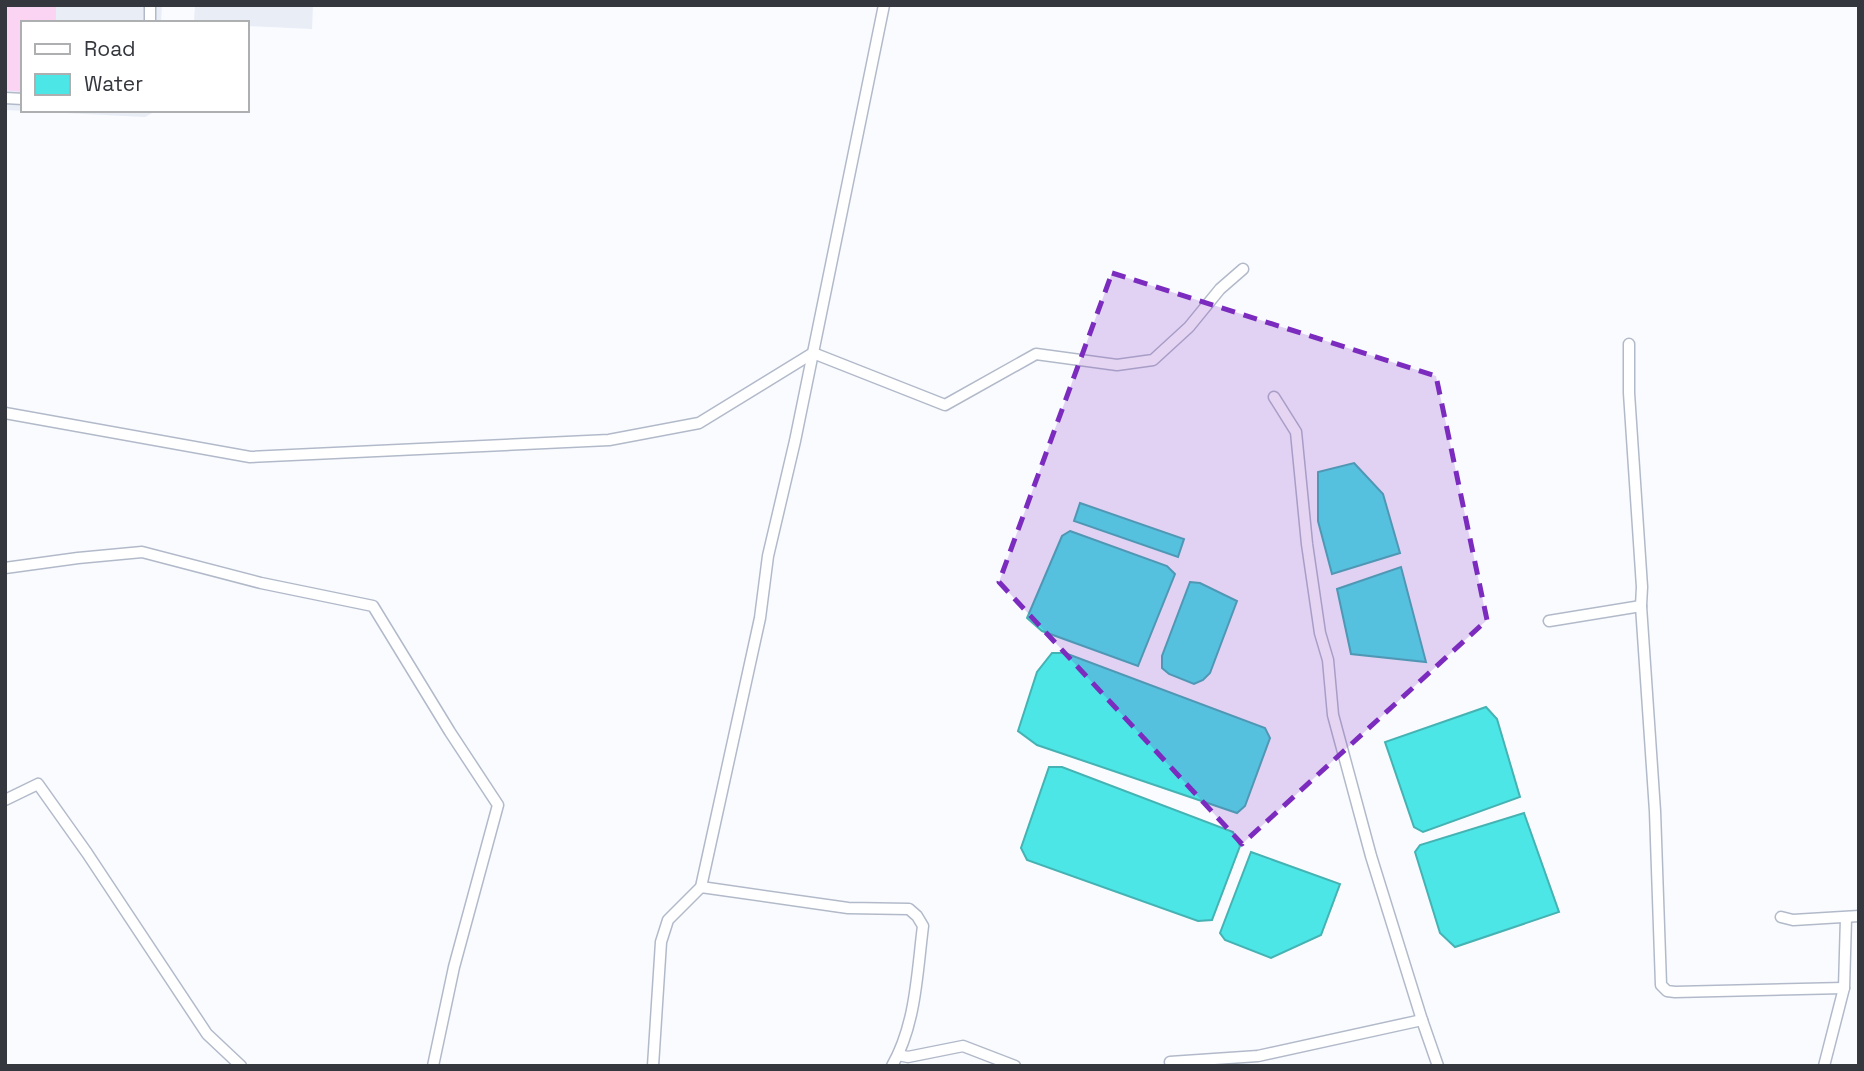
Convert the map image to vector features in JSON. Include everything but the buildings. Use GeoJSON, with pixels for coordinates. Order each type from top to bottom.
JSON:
{"type":"FeatureCollection","features":[{"type":"Feature","properties":{"kind":"street"},"geometry":{"type":"LineString","coordinates":[[653,1066],[661,942],[668,920],[701,887],[760,618],[768,556],[840,229],[884,5]]}},
{"type":"Feature","properties":{"kind":"street"},"geometry":{"type":"LineString","coordinates":[[813,353],[945,405],[1036,354],[1117,365],[1153,360],[1189,327],[1220,289],[1243,269]]}},
{"type":"Feature","properties":{"kind":"street"},"geometry":{"type":"LineString","coordinates":[[1629,344],[1629,393],[1655,811],[1661,985],[1667,991],[1675,992],[1844,988]]}},
{"type":"Feature","properties":{"kind":"street"},"geometry":{"type":"LineString","coordinates":[[5,413],[250,457],[609,440],[699,423],[813,353]]}},
{"type":"Feature","properties":{"kind":"street"},"geometry":{"type":"LineString","coordinates":[[1275,397],[1296,432],[1308,556],[1320,632],[1328,660],[1333,715],[1371,856],[1438,1066]]}},
{"type":"Feature","properties":{"kind":"street"},"geometry":{"type":"LineString","coordinates":[[5,568],[142,552],[261,583],[373,606],[498,805],[454,967],[433,1066]]}},
{"type":"Feature","properties":{"kind":"street"},"geometry":{"type":"LineString","coordinates":[[1549,621],[1641,606]]}},
{"type":"Feature","properties":{"kind":"street"},"geometry":{"type":"LineString","coordinates":[[5,800],[38,784],[207,1034],[241,1066]]}},
{"type":"Feature","properties":{"kind":"street"},"geometry":{"type":"LineString","coordinates":[[701,887],[848,908],[909,909],[917,916],[923,926],[910,1026],[892,1066]]}},
{"type":"Feature","properties":{"kind":"street"},"geometry":{"type":"LineString","coordinates":[[1781,917],[1793,920],[1859,916]]}},
{"type":"Feature","properties":{"kind":"street"},"geometry":{"type":"LineString","coordinates":[[1824,1066],[1844,988],[1846,918]]}},
{"type":"Feature","properties":{"kind":"street"},"geometry":{"type":"LineString","coordinates":[[1177,1063],[1259,1061],[1422,1020]]}},
{"type":"Feature","properties":{"kind":"street"},"geometry":{"type":"LineString","coordinates":[[898,1055],[908,1056],[963,1046],[1016,1066]]}},
{"type":"Feature","properties":{"kind":"highlighted area"},"geometry":{"type":"Polygon","coordinates":[[[1112,273],[1436,376],[1487,620],[1242,844],[999,582],[1112,273]]]}},
{"type":"Feature","properties":{"kind":"shaded area"},"geometry":{"type":"Polygon","coordinates":[[[5,5],[162,5],[161,21],[21,21],[21,111],[5,110],[5,5]]]}},
{"type":"Feature","properties":{"kind":"shaded area"},"geometry":{"type":"Polygon","coordinates":[[[5,5],[56,5],[56,21],[21,21],[21,92],[5,90],[5,5]]]}},
{"type":"Feature","properties":{"kind":"shaded area"},"geometry":{"type":"Polygon","coordinates":[[[195,5],[313,5],[312,29],[248,26],[248,21],[194,21],[195,5]]]}},
{"type":"Feature","properties":{"kind":"shaded area"},"geometry":{"type":"Polygon","coordinates":[[[45,112],[154,112],[145,117],[45,112]]]}},
{"type":"Feature","properties":{"kind":"water"},"geometry":{"type":"Polygon","coordinates":[[[1354,463],[1383,494],[1400,553],[1332,574],[1318,521],[1318,472],[1354,463]]]}},
{"type":"Feature","properties":{"kind":"water"},"geometry":{"type":"Polygon","coordinates":[[[1080,503],[1184,539],[1178,557],[1074,521],[1080,503]]]}},
{"type":"Feature","properties":{"kind":"water"},"geometry":{"type":"Polygon","coordinates":[[[1070,531],[1167,566],[1175,574],[1138,666],[1042,631],[1027,618],[1062,536],[1070,531]]]}},
{"type":"Feature","properties":{"kind":"water"},"geometry":{"type":"Polygon","coordinates":[[[1401,567],[1426,662],[1351,654],[1337,589],[1401,567]]]}},
{"type":"Feature","properties":{"kind":"water"},"geometry":{"type":"Polygon","coordinates":[[[1190,582],[1200,583],[1237,601],[1210,673],[1194,684],[1169,674],[1162,668],[1162,656],[1190,582]]]}},
{"type":"Feature","properties":{"kind":"water"},"geometry":{"type":"Polygon","coordinates":[[[1052,653],[1065,653],[1265,728],[1270,738],[1245,806],[1237,813],[1037,745],[1018,731],[1037,672],[1052,653]]]}},
{"type":"Feature","properties":{"kind":"water"},"geometry":{"type":"Polygon","coordinates":[[[1486,707],[1497,719],[1520,797],[1423,832],[1414,827],[1385,742],[1486,707]]]}},
{"type":"Feature","properties":{"kind":"water"},"geometry":{"type":"Polygon","coordinates":[[[1049,767],[1062,767],[1233,832],[1240,846],[1212,920],[1198,921],[1027,860],[1021,848],[1049,767]]]}},
{"type":"Feature","properties":{"kind":"water"},"geometry":{"type":"Polygon","coordinates":[[[1524,813],[1559,912],[1455,947],[1440,933],[1415,852],[1420,845],[1524,813]]]}},
{"type":"Feature","properties":{"kind":"water"},"geometry":{"type":"Polygon","coordinates":[[[1251,852],[1340,884],[1321,935],[1271,958],[1225,940],[1220,933],[1251,852]]]}}]}
